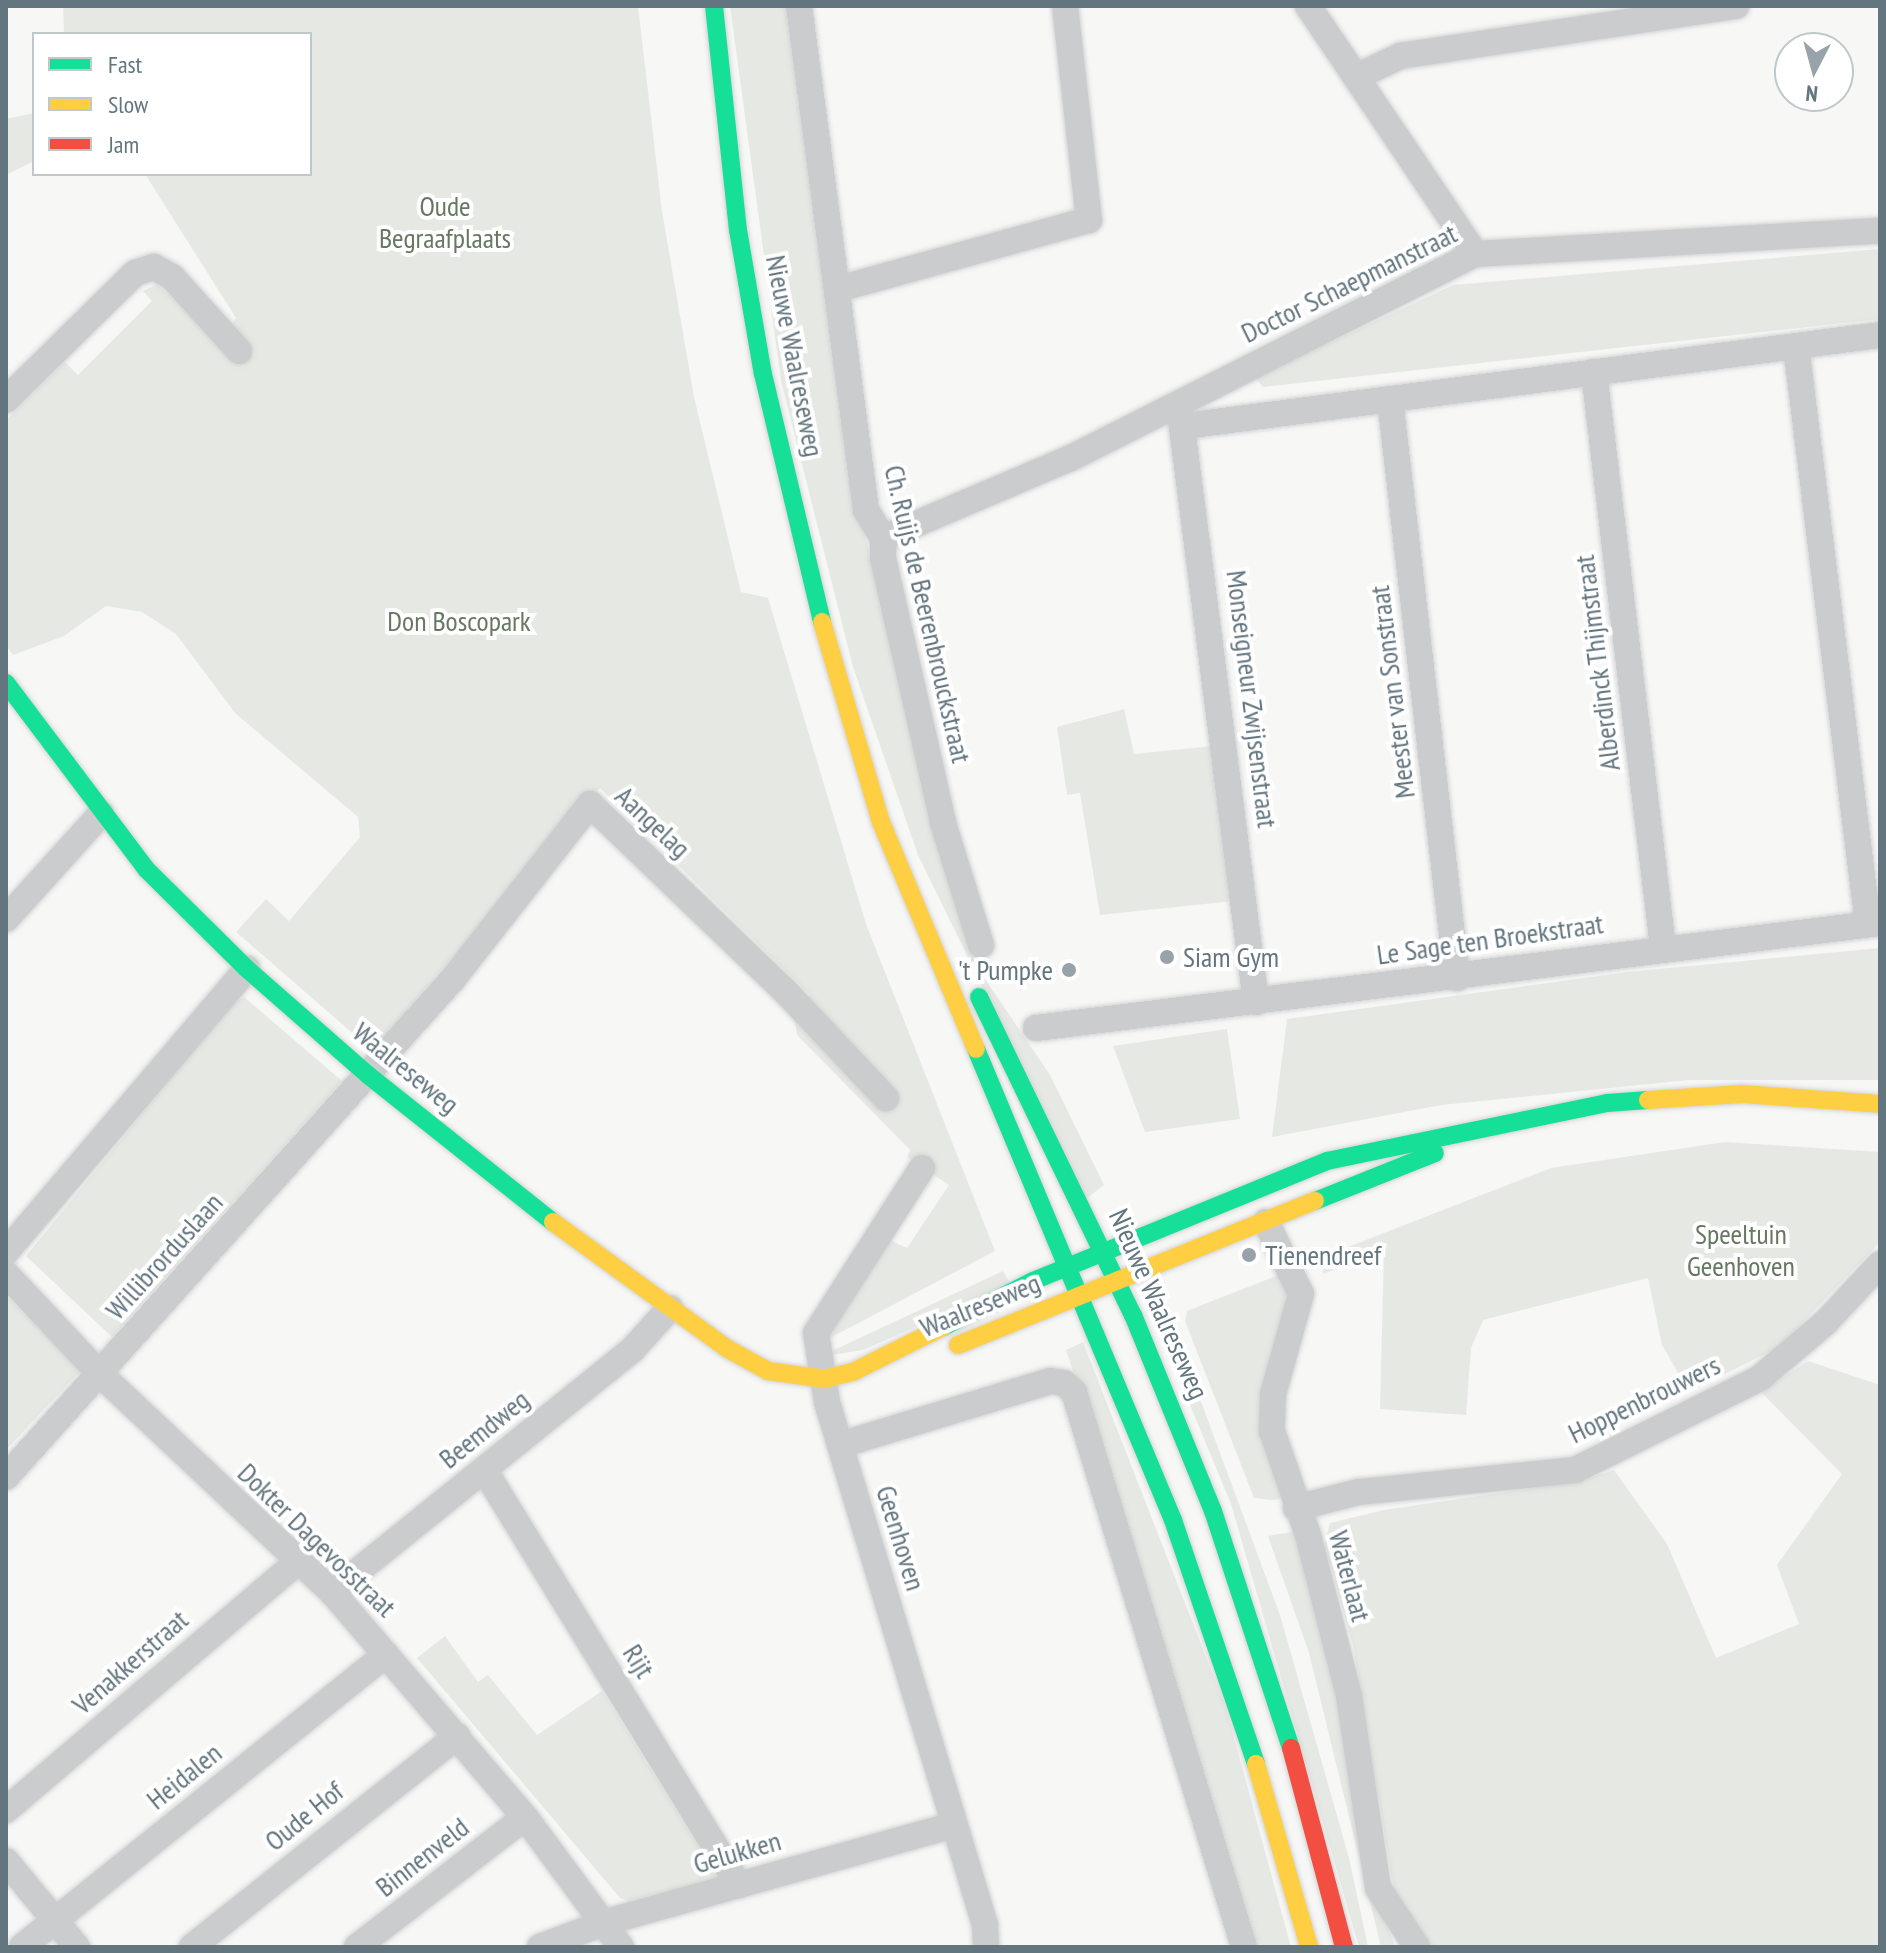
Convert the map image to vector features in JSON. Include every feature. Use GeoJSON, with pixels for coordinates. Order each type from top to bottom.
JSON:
{"type":"FeatureCollection","features":[{"type":"Feature","properties":{"kind":"street","name":"Nieuwe Waalreseweg"},"geometry":{"type":"LineString","coordinates":[[714,6],[738,230],[763,374],[809,577],[850,712],[907,894],[1068,1266],[1173,1520],[1219,1648],[1275,1821],[1309,1947]]}},
{"type":"Feature","properties":{"kind":"street","name":"Ch. Ruijs de Beerenbrouckstraat"},"geometry":{"type":"LineString","coordinates":[[799,6],[866,510],[883,538],[883,558],[943,823],[981,945]]}},
{"type":"Feature","properties":{"kind":"street"},"geometry":{"type":"LineString","coordinates":[[838,289],[1089,220],[1065,6]]}},
{"type":"Feature","properties":{"kind":"street"},"geometry":{"type":"LineString","coordinates":[[1308,6],[1475,254]]}},
{"type":"Feature","properties":{"kind":"street"},"geometry":{"type":"LineString","coordinates":[[1356,77],[1400,56],[1736,6]]}},
{"type":"Feature","properties":{"kind":"street","name":"Doctor Schaepmanstraat"},"geometry":{"type":"LineString","coordinates":[[883,538],[1181,415],[1475,254],[1880,231]]}},
{"type":"Feature","properties":{"kind":"street"},"geometry":{"type":"LineString","coordinates":[[6,400],[135,273],[154,267],[172,277],[239,351]]}},
{"type":"Feature","properties":{"kind":"street","name":"Doctor Schaepmanstraat"},"geometry":{"type":"LineString","coordinates":[[1181,415],[1390,399],[1880,335]]}},
{"type":"Feature","properties":{"kind":"street"},"geometry":{"type":"LineString","coordinates":[[1796,346],[1874,923]]}},
{"type":"Feature","properties":{"kind":"street","name":"Alberdinck Thijmstraat"},"geometry":{"type":"LineString","coordinates":[[1594,372],[1663,947]]}},
{"type":"Feature","properties":{"kind":"street","name":"Meester van Sonstraat"},"geometry":{"type":"LineString","coordinates":[[1390,399],[1457,978]]}},
{"type":"Feature","properties":{"kind":"street","name":"Monseigneur Zwijsenstraat"},"geometry":{"type":"LineString","coordinates":[[1181,415],[1256,1002]]}},
{"type":"Feature","properties":{"kind":"street","name":"Waalreseweg"},"geometry":{"type":"LineString","coordinates":[[6,683],[101,814],[147,870],[247,969],[368,1075],[670,1308],[768,1371],[824,1379],[853,1372],[898,1369],[1080,1295]]}},
{"type":"Feature","properties":{"kind":"street","name":"Nieuwe Waalreseweg"},"geometry":{"type":"LineString","coordinates":[[850,712],[953,941]]}},
{"type":"Feature","properties":{"kind":"street","name":"Aangelag"},"geometry":{"type":"LineString","coordinates":[[368,1075],[452,980],[590,804],[786,992],[886,1098]]}},
{"type":"Feature","properties":{"kind":"street"},"geometry":{"type":"LineString","coordinates":[[6,919],[101,814]]}},
{"type":"Feature","properties":{"kind":"street","name":"Le Sage ten Broekstraat"},"geometry":{"type":"LineString","coordinates":[[1036,1028],[1108,1015],[1256,1002],[1457,978],[1663,947],[1874,923]]}},
{"type":"Feature","properties":{"kind":"street"},"geometry":{"type":"LineString","coordinates":[[6,1252],[247,969]]}},
{"type":"Feature","properties":{"kind":"street","name":"Nieuwe Waalreseweg"},"geometry":{"type":"LineString","coordinates":[[972,982],[1118,1282],[1222,1540],[1312,1812],[1344,1947]]}},
{"type":"Feature","properties":{"kind":"street","name":"Willibrorduslaan"},"geometry":{"type":"LineString","coordinates":[[6,1477],[368,1075]]}},
{"type":"Feature","properties":{"kind":"street"},"geometry":{"type":"LineString","coordinates":[[1068,1266],[1327,1161],[1607,1103],[1742,1094],[1880,1104]]}},
{"type":"Feature","properties":{"kind":"street"},"geometry":{"type":"LineString","coordinates":[[1080,1295],[1405,1167],[1492,1126]]}},
{"type":"Feature","properties":{"kind":"street","name":"Geenhoven"},"geometry":{"type":"LineString","coordinates":[[922,1168],[816,1333],[840,1445],[985,1925],[986,1947]]}},
{"type":"Feature","properties":{"kind":"street","name":"Waterlaat"},"geometry":{"type":"LineString","coordinates":[[1266,1222],[1301,1294],[1273,1394],[1272,1431],[1349,1696],[1378,1888],[1417,1947]]}},
{"type":"Feature","properties":{"kind":"street","name":"Hoppenbrouwers"},"geometry":{"type":"LineString","coordinates":[[1296,1508],[1359,1492],[1575,1470],[1760,1378],[1826,1322],[1880,1264]]}},
{"type":"Feature","properties":{"kind":"street","name":"Waalreseweg"},"geometry":{"type":"LineString","coordinates":[[853,1372],[1068,1266]]}},
{"type":"Feature","properties":{"kind":"street","name":"Dokter Dagevosstraat"},"geometry":{"type":"LineString","coordinates":[[6,1274],[101,1375],[296,1563],[332,1592],[525,1817],[606,1922],[621,1947]]}},
{"type":"Feature","properties":{"kind":"street","name":"Beemdweg"},"geometry":{"type":"LineString","coordinates":[[332,1592],[633,1349],[670,1308]]}},
{"type":"Feature","properties":{"kind":"street"},"geometry":{"type":"LineString","coordinates":[[840,1445],[1051,1381],[1064,1383],[1074,1392],[1244,1947]]}},
{"type":"Feature","properties":{"kind":"street","name":"Rijt"},"geometry":{"type":"LineString","coordinates":[[485,1471],[739,1885]]}},
{"type":"Feature","properties":{"kind":"street","name":"Venakkerstraat"},"geometry":{"type":"LineString","coordinates":[[6,1810],[296,1563]]}},
{"type":"Feature","properties":{"kind":"street","name":"Heidalen"},"geometry":{"type":"LineString","coordinates":[[22,1947],[386,1654]]}},
{"type":"Feature","properties":{"kind":"street","name":"Oude Hof"},"geometry":{"type":"LineString","coordinates":[[192,1947],[457,1736]]}},
{"type":"Feature","properties":{"kind":"street","name":"Binnenveld"},"geometry":{"type":"LineString","coordinates":[[357,1947],[525,1817]]}},
{"type":"Feature","properties":{"kind":"street","name":"Gelukken"},"geometry":{"type":"LineString","coordinates":[[540,1947],[606,1922],[953,1825]]}},
{"type":"Feature","properties":{"kind":"street"},"geometry":{"type":"LineString","coordinates":[[6,1861],[77,1947]]}},
{"type":"Feature","properties":{"kind":"green space","name":"Don Boscopark"},"geometry":{"type":"Polygon","coordinates":[[[63,6],[638,6],[662,211],[694,397],[741,592],[768,598],[866,924],[995,1251],[830,1338],[885,1238],[907,1248],[949,1185],[907,1157],[910,1150],[797,1035],[794,1012],[810,995],[600,788],[372,1050],[236,932],[266,899],[289,921],[360,837],[358,817],[235,713],[176,634],[142,612],[106,606],[64,636],[13,655],[6,645],[6,420],[65,362],[78,375],[152,301],[143,291],[157,284],[220,341],[236,318],[146,176],[312,176],[312,32],[64,32],[63,6]]]}},
{"type":"Feature","properties":{"kind":"green space"},"geometry":{"type":"Polygon","coordinates":[[[730,6],[793,6],[865,536],[930,825],[977,967],[1050,1075],[1104,1185],[1086,1199],[918,855],[853,667],[781,381],[730,6]]]}},
{"type":"Feature","properties":{"kind":"green space"},"geometry":{"type":"Polygon","coordinates":[[[32,113],[32,162],[6,175],[6,119],[32,113]]]}},
{"type":"Feature","properties":{"kind":"green space"},"geometry":{"type":"Polygon","coordinates":[[[1880,249],[1880,319],[1263,387],[1255,378],[1453,285],[1880,249]]]}},
{"type":"Feature","properties":{"kind":"green space"},"geometry":{"type":"Polygon","coordinates":[[[1124,709],[1134,754],[1213,746],[1233,901],[1100,915],[1080,793],[1067,795],[1057,727],[1124,709]]]}},
{"type":"Feature","properties":{"kind":"green space"},"geometry":{"type":"Polygon","coordinates":[[[1880,948],[1880,1080],[1689,1080],[1441,1105],[1272,1137],[1287,1019],[1627,972],[1880,948]]]}},
{"type":"Feature","properties":{"kind":"green space"},"geometry":{"type":"Polygon","coordinates":[[[244,997],[342,1081],[112,1337],[26,1256],[232,1004],[244,997]]]}},
{"type":"Feature","properties":{"kind":"green space"},"geometry":{"type":"Polygon","coordinates":[[[1227,1029],[1240,1119],[1145,1132],[1113,1046],[1227,1029]]]}},
{"type":"Feature","properties":{"kind":"green space","name":"Speeltuin Geenhoven"},"geometry":{"type":"Polygon","coordinates":[[[1725,1142],[1880,1152],[1880,1242],[1779,1347],[1689,1392],[1662,1345],[1648,1278],[1483,1320],[1471,1348],[1466,1415],[1380,1409],[1384,1250],[1323,1274],[1322,1257],[1551,1168],[1725,1142]]]}},
{"type":"Feature","properties":{"kind":"green space"},"geometry":{"type":"Polygon","coordinates":[[[1003,1271],[1011,1285],[863,1350],[819,1357],[1003,1271]]]}},
{"type":"Feature","properties":{"kind":"green space"},"geometry":{"type":"Polygon","coordinates":[[[1286,1272],[1295,1296],[1277,1352],[1285,1498],[1273,1500],[1254,1498],[1185,1321],[1187,1311],[1286,1272]]]}},
{"type":"Feature","properties":{"kind":"green space"},"geometry":{"type":"Polygon","coordinates":[[[6,1296],[81,1370],[6,1450],[6,1296]]]}},
{"type":"Feature","properties":{"kind":"green space"},"geometry":{"type":"Polygon","coordinates":[[[1166,1307],[1280,1615],[1349,1858],[1368,1947],[1359,1947],[1231,1504],[1152,1313],[1166,1307]]]}},
{"type":"Feature","properties":{"kind":"green space"},"geometry":{"type":"Polygon","coordinates":[[[1083,1342],[1226,1708],[1291,1947],[1258,1947],[1154,1609],[1066,1350],[1083,1342]]]}},
{"type":"Feature","properties":{"kind":"green space"},"geometry":{"type":"Polygon","coordinates":[[[1808,1361],[1880,1385],[1880,1947],[1417,1947],[1395,1896],[1353,1645],[1324,1545],[1330,1523],[1384,1510],[1580,1481],[1614,1470],[1667,1544],[1716,1658],[1799,1624],[1777,1565],[1842,1474],[1761,1392],[1808,1361]]]}},
{"type":"Feature","properties":{"kind":"green space"},"geometry":{"type":"Polygon","coordinates":[[[1297,1531],[1321,1602],[1370,1878],[1395,1947],[1381,1947],[1309,1653],[1268,1536],[1297,1531]]]}},
{"type":"Feature","properties":{"kind":"green space"},"geometry":{"type":"Polygon","coordinates":[[[445,1636],[478,1682],[488,1675],[537,1735],[602,1691],[718,1878],[629,1901],[620,1898],[417,1658],[445,1636]]]}},
{"type":"Feature","properties":{"kind":"traffic: fast"},"geometry":{"type":"LineString","coordinates":[[714,6],[738,230],[763,374],[822,622]]}},
{"type":"Feature","properties":{"kind":"traffic: fast"},"geometry":{"type":"LineString","coordinates":[[6,683],[147,870],[247,969],[368,1075],[553,1222]]}},
{"type":"Feature","properties":{"kind":"traffic: fast"},"geometry":{"type":"LineString","coordinates":[[979,997],[1133,1315],[1213,1511],[1291,1748]]}},
{"type":"Feature","properties":{"kind":"traffic: fast"},"geometry":{"type":"LineString","coordinates":[[976,1049],[1173,1520],[1256,1764]]}},
{"type":"Feature","properties":{"kind":"traffic: fast"},"geometry":{"type":"LineString","coordinates":[[943,1327],[1033,1281],[1327,1161],[1607,1103],[1648,1100]]}},
{"type":"Feature","properties":{"kind":"traffic: fast"},"geometry":{"type":"LineString","coordinates":[[1315,1201],[1435,1153]]}},
{"type":"Feature","properties":{"kind":"traffic: slow"},"geometry":{"type":"LineString","coordinates":[[822,622],[881,822],[976,1049]]}},
{"type":"Feature","properties":{"kind":"traffic: slow"},"geometry":{"type":"LineString","coordinates":[[1648,1100],[1742,1094],[1880,1104]]}},
{"type":"Feature","properties":{"kind":"traffic: slow"},"geometry":{"type":"LineString","coordinates":[[958,1345],[1315,1201]]}},
{"type":"Feature","properties":{"kind":"traffic: slow"},"geometry":{"type":"LineString","coordinates":[[553,1222],[728,1349],[768,1371],[824,1379],[853,1372],[943,1327]]}},
{"type":"Feature","properties":{"kind":"traffic: slow"},"geometry":{"type":"LineString","coordinates":[[1256,1764],[1309,1947]]}},
{"type":"Feature","properties":{"kind":"traffic: jam"},"geometry":{"type":"LineString","coordinates":[[1291,1748],[1344,1947]]}},
{"type":"Feature","properties":{"kind":"place","name":"Siam Gym"},"geometry":{"type":"Point","coordinates":[1167,957]}},
{"type":"Feature","properties":{"kind":"place","name":"'t Pumpke"},"geometry":{"type":"Point","coordinates":[1069,970]}},
{"type":"Feature","properties":{"kind":"place","name":"Tienendreef"},"geometry":{"type":"Point","coordinates":[1249,1255]}},
{"type":"Feature","properties":{"kind":"park label","name":"Oude Begraafplaats"},"geometry":{"type":"Point","coordinates":[445,222]}}]}
